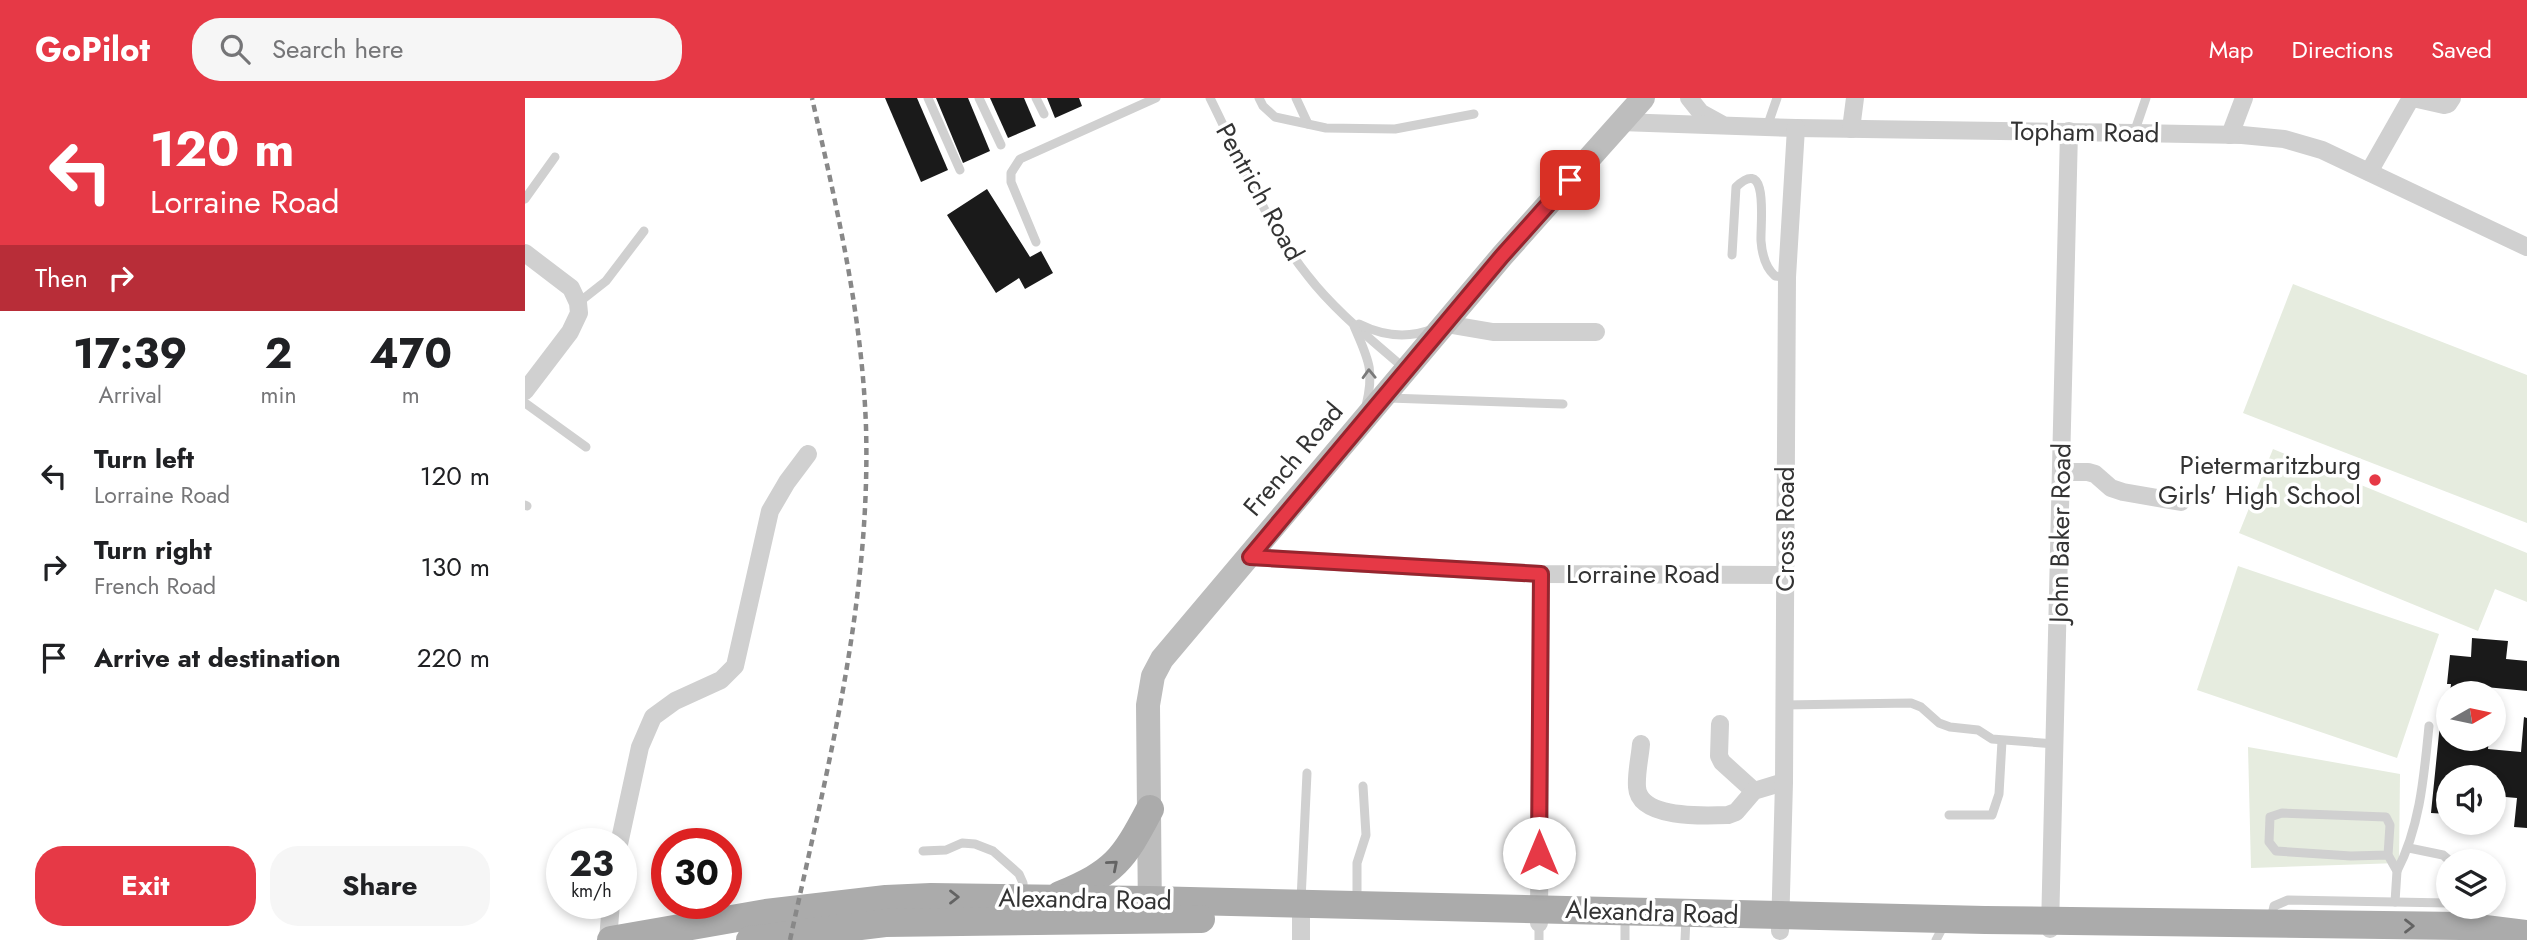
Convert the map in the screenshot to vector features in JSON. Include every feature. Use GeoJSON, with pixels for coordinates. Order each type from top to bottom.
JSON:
{"type":"FeatureCollection","features":[{"type":"Feature","properties":{"kind":"main road"},"geometry":{"type":"LineString","coordinates":[[1054,898],[1091,880],[1121,859],[1150,809]]}},
{"type":"Feature","properties":{"kind":"main road","name":"Alexandra Road"},"geometry":{"type":"LineString","coordinates":[[885,920],[1024,897],[1054,898],[1149,910],[1301,921],[1685,927]]}},
{"type":"Feature","properties":{"kind":"main road","name":"Alexandra Road"},"geometry":{"type":"LineString","coordinates":[[1301,921],[1357,904],[1625,933],[1685,927],[1780,923],[1941,930],[2050,927],[2267,933],[2369,940]]}},
{"type":"Feature","properties":{"kind":"main road","name":"Alexandra Road"},"geometry":{"type":"LineString","coordinates":[[609,940],[762,930],[821,918],[1078,925],[1149,910]]}},
{"type":"Feature","properties":{"kind":"main road"},"geometry":{"type":"LineString","coordinates":[[909,940],[960,921]]}},
{"type":"Feature","properties":{"kind":"main road","name":"Alexandra Road"},"geometry":{"type":"LineString","coordinates":[[2267,933],[2456,923],[2527,934]]}},
{"type":"Feature","properties":{"kind":"street","name":"French Road"},"geometry":{"type":"LineString","coordinates":[[1149,910],[1148,705],[1153,676],[1162,659],[1406,370],[1643,98]]}},
{"type":"Feature","properties":{"kind":"street"},"geometry":{"type":"LineString","coordinates":[[1689,98],[1701,113],[1723,126]]}},
{"type":"Feature","properties":{"kind":"street"},"geometry":{"type":"LineString","coordinates":[[1851,129],[1855,98]]}},
{"type":"Feature","properties":{"kind":"street"},"geometry":{"type":"LineString","coordinates":[[2231,135],[2244,98]]}},
{"type":"Feature","properties":{"kind":"street"},"geometry":{"type":"LineString","coordinates":[[2369,172],[2412,98],[2444,105],[2452,98]]}},
{"type":"Feature","properties":{"kind":"street","name":"Topham Road"},"geometry":{"type":"LineString","coordinates":[[1620,122],[1796,128],[2134,132],[2284,139],[2322,150],[2527,247]]}},
{"type":"Feature","properties":{"kind":"street","name":"Cross Road"},"geometry":{"type":"LineString","coordinates":[[1780,923],[1784,782],[1787,277],[1796,128]]}},
{"type":"Feature","properties":{"kind":"street","name":"John Baker Road"},"geometry":{"type":"LineString","coordinates":[[2050,927],[2069,131]]}},
{"type":"Feature","properties":{"kind":"street"},"geometry":{"type":"LineString","coordinates":[[525,253],[571,288],[579,313],[570,332],[525,391]]}},
{"type":"Feature","properties":{"kind":"street"},"geometry":{"type":"LineString","coordinates":[[1446,324],[1493,331],[1596,332]]}},
{"type":"Feature","properties":{"kind":"street"},"geometry":{"type":"LineString","coordinates":[[623,828],[641,747],[653,717],[675,701],[721,681],[735,666],[771,510],[786,482],[808,454]]}},
{"type":"Feature","properties":{"kind":"street"},"geometry":{"type":"LineString","coordinates":[[2061,471],[2088,472],[2095,474],[2111,488],[2123,492],[2182,502]]}},
{"type":"Feature","properties":{"kind":"street","name":"Lorraine Road"},"geometry":{"type":"LineString","coordinates":[[1250,557],[1541,574],[1785,575]]}},
{"type":"Feature","properties":{"kind":"street"},"geometry":{"type":"LineString","coordinates":[[1539,924],[1541,574]]}},
{"type":"Feature","properties":{"kind":"street"},"geometry":{"type":"LineString","coordinates":[[1720,723],[1719,756],[1722,762],[1754,791]]}},
{"type":"Feature","properties":{"kind":"street"},"geometry":{"type":"LineString","coordinates":[[1641,744],[1637,788],[1642,801],[1668,813],[1728,816],[1736,812],[1754,791],[1784,782]]}},
{"type":"Feature","properties":{"kind":"street"},"geometry":{"type":"LineString","coordinates":[[609,940],[610,919]]}},
{"type":"Feature","properties":{"kind":"lane"},"geometry":{"type":"LineString","coordinates":[[928,98],[960,170]]}},
{"type":"Feature","properties":{"kind":"lane"},"geometry":{"type":"LineString","coordinates":[[979,98],[1001,145]]}},
{"type":"Feature","properties":{"kind":"lane"},"geometry":{"type":"LineString","coordinates":[[1036,98],[1044,114]]}},
{"type":"Feature","properties":{"kind":"lane"},"geometry":{"type":"LineString","coordinates":[[1035,242],[1011,182],[1011,173],[1020,159],[1156,98]]}},
{"type":"Feature","properties":{"kind":"lane","name":"Pentrich Road"},"geometry":{"type":"LineString","coordinates":[[1210,98],[1295,260],[1350,321],[1406,370]]}},
{"type":"Feature","properties":{"kind":"lane"},"geometry":{"type":"LineString","coordinates":[[1259,98],[1275,117],[1326,128],[1395,129],[1474,114]]}},
{"type":"Feature","properties":{"kind":"lane"},"geometry":{"type":"LineString","coordinates":[[1296,98],[1308,124]]}},
{"type":"Feature","properties":{"kind":"lane"},"geometry":{"type":"LineString","coordinates":[[1767,127],[1777,98]]}},
{"type":"Feature","properties":{"kind":"lane"},"geometry":{"type":"LineString","coordinates":[[2134,132],[2146,98]]}},
{"type":"Feature","properties":{"kind":"lane"},"geometry":{"type":"LineString","coordinates":[[525,200],[555,157]]}},
{"type":"Feature","properties":{"kind":"lane"},"geometry":{"type":"LineString","coordinates":[[1732,255],[1736,187],[1743,180],[1750,179],[1757,182],[1761,189],[1761,241],[1768,270],[1775,276],[1787,277]]}},
{"type":"Feature","properties":{"kind":"lane"},"geometry":{"type":"LineString","coordinates":[[578,303],[607,281],[643,231]]}},
{"type":"Feature","properties":{"kind":"lane"},"geometry":{"type":"LineString","coordinates":[[1350,321],[1382,334],[1396,335],[1426,332],[1446,324]]}},
{"type":"Feature","properties":{"kind":"lane"},"geometry":{"type":"LineString","coordinates":[[1350,321],[1370,366],[1369,392],[1359,428]]}},
{"type":"Feature","properties":{"kind":"lane"},"geometry":{"type":"LineString","coordinates":[[1384,397],[1563,404]]}},
{"type":"Feature","properties":{"kind":"lane"},"geometry":{"type":"LineString","coordinates":[[525,403],[586,447]]}},
{"type":"Feature","properties":{"kind":"lane"},"geometry":{"type":"LineString","coordinates":[[1783,705],[1911,703],[1921,707],[1939,723],[1977,730],[1992,740],[2055,744]]}},
{"type":"Feature","properties":{"kind":"lane"},"geometry":{"type":"LineString","coordinates":[[2395,902],[2397,871],[2409,848],[2424,782],[2429,726]]}},
{"type":"Feature","properties":{"kind":"lane"},"geometry":{"type":"LineString","coordinates":[[1949,815],[1993,815],[1999,794],[2001,741]]}},
{"type":"Feature","properties":{"kind":"lane"},"geometry":{"type":"LineString","coordinates":[[1301,921],[1307,773]]}},
{"type":"Feature","properties":{"kind":"lane"},"geometry":{"type":"LineString","coordinates":[[1357,904],[1357,863],[1366,835],[1363,786]]}},
{"type":"Feature","properties":{"kind":"lane"},"geometry":{"type":"LineString","coordinates":[[2388,855],[2351,856],[2276,851],[2269,842],[2270,817],[2282,813],[2386,817],[2390,825],[2388,855],[2397,871]]}},
{"type":"Feature","properties":{"kind":"lane"},"geometry":{"type":"LineString","coordinates":[[923,851],[946,850],[962,843],[975,844],[993,851],[1019,874],[1024,897]]}},
{"type":"Feature","properties":{"kind":"lane"},"geometry":{"type":"LineString","coordinates":[[2409,848],[2436,854]]}},
{"type":"Feature","properties":{"kind":"lane"},"geometry":{"type":"LineString","coordinates":[[2267,933],[2274,906],[2288,900],[2395,902],[2456,923]]}},
{"type":"Feature","properties":{"kind":"shaded area"},"geometry":{"type":"Polygon","coordinates":[[[2293,284],[2527,375],[2527,523],[2243,413],[2293,284]]]}},
{"type":"Feature","properties":{"kind":"shaded area"},"geometry":{"type":"Polygon","coordinates":[[[2273,449],[2527,553],[2527,602],[2495,589],[2478,631],[2239,533],[2273,449]]]}},
{"type":"Feature","properties":{"kind":"shaded area"},"geometry":{"type":"Polygon","coordinates":[[[2238,566],[2439,634],[2397,758],[2197,690],[2238,566]]]}},
{"type":"Feature","properties":{"kind":"shaded area"},"geometry":{"type":"Polygon","coordinates":[[[2248,747],[2400,774],[2399,863],[2251,868],[2248,747]]]}},
{"type":"Feature","properties":{"kind":"building"},"geometry":{"type":"Polygon","coordinates":[[[885,98],[917,98],[948,170],[921,182],[885,98]]]}},
{"type":"Feature","properties":{"kind":"building"},"geometry":{"type":"Polygon","coordinates":[[[936,98],[968,98],[990,151],[963,163],[936,98]]]}},
{"type":"Feature","properties":{"kind":"building"},"geometry":{"type":"Polygon","coordinates":[[[990,98],[1024,98],[1036,126],[1008,138],[990,98]]]}},
{"type":"Feature","properties":{"kind":"building"},"geometry":{"type":"Polygon","coordinates":[[[1047,98],[1079,98],[1082,106],[1055,118],[1047,98]]]}},
{"type":"Feature","properties":{"kind":"building"},"geometry":{"type":"Polygon","coordinates":[[[987,189],[1030,257],[1041,251],[1053,273],[1025,289],[1019,278],[996,293],[947,215],[987,189]]]}},
{"type":"Feature","properties":{"kind":"building"},"geometry":{"type":"Polygon","coordinates":[[[2472,638],[2508,641],[2506,659],[2527,661],[2527,691],[2506,689],[2506,681],[2447,681],[2450,655],[2471,657],[2472,638]]]}},
{"type":"Feature","properties":{"kind":"building"},"geometry":{"type":"Polygon","coordinates":[[[2524,717],[2527,718],[2527,828],[2514,827],[2517,798],[2506,797],[2506,765],[2436,765],[2436,813],[2431,813],[2437,751],[2521,752],[2524,717]]]}},
{"type":"Feature","properties":{"kind":"railway"},"geometry":{"type":"LineString","coordinates":[[790,940],[844,685],[854,621],[866,492],[864,385],[854,302],[812,98]]}},
{"type":"Feature","properties":{"kind":"place","name":"Pietermaritzburg Girls' High School"},"geometry":{"type":"Point","coordinates":[2375,480]}},
{"type":"Feature","properties":{"kind":"route"},"geometry":{"type":"LineString","coordinates":[[1539,853],[1541,574],[1250,557],[1502,256],[1570,180]]}}]}
